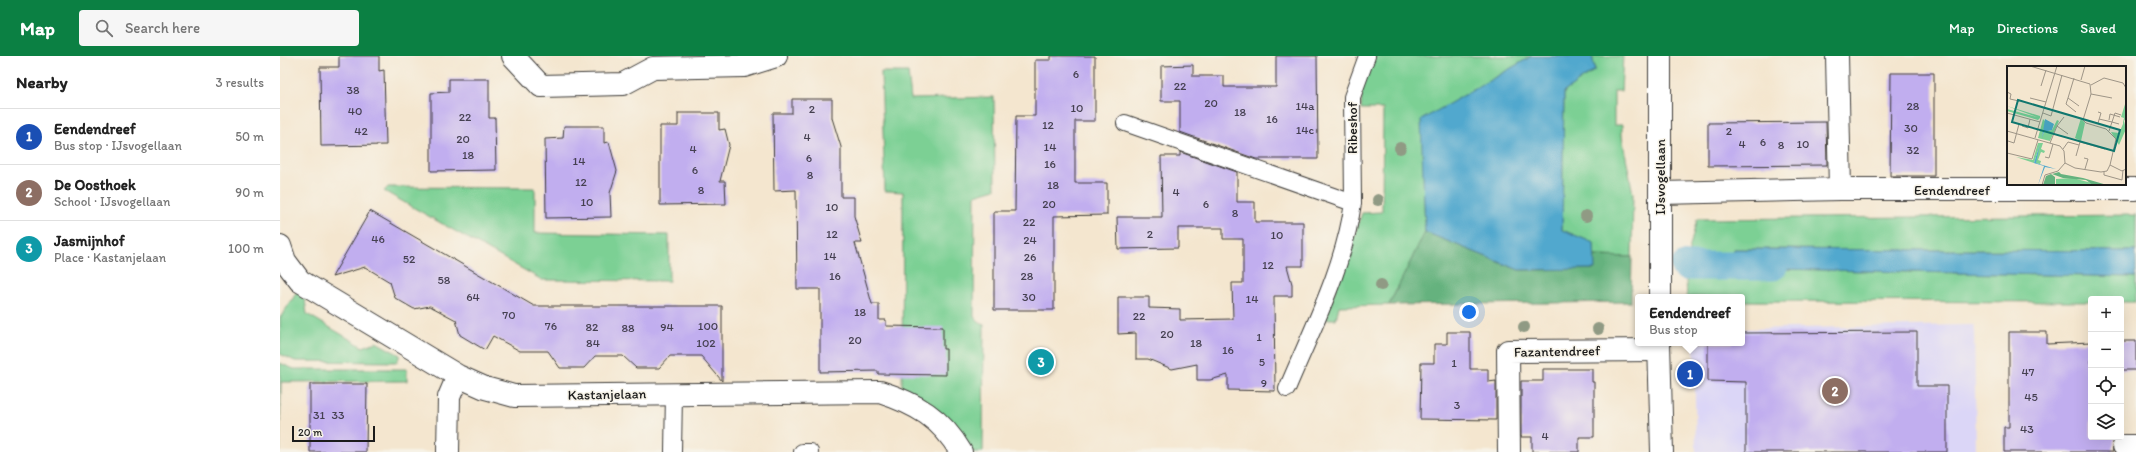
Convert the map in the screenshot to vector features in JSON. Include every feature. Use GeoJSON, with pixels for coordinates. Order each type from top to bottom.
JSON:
{"type":"FeatureCollection","features":[{"type":"Feature","properties":{"kind":"street"},"geometry":{"type":"LineString","coordinates":[[514,56],[541,86],[623,84],[653,68],[744,66],[776,56]]}},
{"type":"Feature","properties":{"kind":"street","name":"IJsvogellaan"},"geometry":{"type":"LineString","coordinates":[[1660,56],[1660,294]]}},
{"type":"Feature","properties":{"kind":"street"},"geometry":{"type":"LineString","coordinates":[[1837,56],[1840,189]]}},
{"type":"Feature","properties":{"kind":"street","name":"Eendendreef"},"geometry":{"type":"LineString","coordinates":[[1660,193],[1840,189],[2136,189]]}},
{"type":"Feature","properties":{"kind":"street","name":"Kastanjelaan"},"geometry":{"type":"LineString","coordinates":[[280,246],[285,261],[300,281],[458,376],[485,388],[514,396],[674,393],[880,392],[904,400],[930,414],[950,434],[961,452]]}},
{"type":"Feature","properties":{"kind":"street"},"geometry":{"type":"LineString","coordinates":[[1659,347],[1662,452]]}},
{"type":"Feature","properties":{"kind":"street","name":"Fazantendreef"},"geometry":{"type":"LineString","coordinates":[[1509,452],[1508,351],[1659,347]]}},
{"type":"Feature","properties":{"kind":"street"},"geometry":{"type":"LineString","coordinates":[[448,452],[448,397],[458,376]]}},
{"type":"Feature","properties":{"kind":"lane","name":"Ribeshof"},"geometry":{"type":"LineString","coordinates":[[1287,389],[1320,310],[1346,239],[1352,203],[1352,97],[1368,56]]}},
{"type":"Feature","properties":{"kind":"lane"},"geometry":{"type":"LineString","coordinates":[[1125,124],[1352,203]]}},
{"type":"Feature","properties":{"kind":"lane"},"geometry":{"type":"LineString","coordinates":[[673,452],[674,393]]}},
{"type":"Feature","properties":{"kind":"lane"},"geometry":{"type":"LineString","coordinates":[[802,452],[810,452]]}},
{"type":"Feature","properties":{"kind":"shaded area"},"geometry":{"type":"Polygon","coordinates":[[[1974,325],[1976,452],[1696,452],[1694,346],[1745,346],[1745,329],[1974,325]]]}},
{"type":"Feature","properties":{"kind":"green space"},"geometry":{"type":"Polygon","coordinates":[[[1373,56],[1532,56],[1422,120],[1425,232],[1389,305],[1339,306],[1336,319],[1325,319],[1362,213],[1382,212],[1383,109],[1361,109],[1362,88],[1373,56]]]}},
{"type":"Feature","properties":{"kind":"green space"},"geometry":{"type":"Polygon","coordinates":[[[1592,56],[1623,56],[1621,91],[1614,91],[1614,125],[1622,125],[1622,136],[1633,194],[1632,257],[1594,256],[1594,243],[1562,230],[1564,92],[1595,70],[1592,56]]]}},
{"type":"Feature","properties":{"kind":"green space"},"geometry":{"type":"Polygon","coordinates":[[[881,72],[908,72],[911,99],[994,97],[995,189],[975,195],[974,317],[984,325],[983,452],[972,452],[949,418],[908,392],[902,391],[903,192],[885,191],[881,72]]]}},
{"type":"Feature","properties":{"kind":"green space"},"geometry":{"type":"Polygon","coordinates":[[[388,187],[535,188],[535,233],[669,235],[669,281],[542,280],[384,191],[388,187]]]}},
{"type":"Feature","properties":{"kind":"green space"},"geometry":{"type":"Polygon","coordinates":[[[2136,215],[2136,251],[1734,249],[1734,268],[2136,277],[2136,302],[2124,302],[2124,296],[2088,296],[2088,302],[1745,301],[1745,294],[1687,294],[1685,266],[1697,219],[2136,215]]]}},
{"type":"Feature","properties":{"kind":"green space"},"geometry":{"type":"Polygon","coordinates":[[[1425,232],[1519,270],[1594,269],[1594,256],[1632,257],[1631,302],[1389,305],[1425,232]]]}},
{"type":"Feature","properties":{"kind":"green space"},"geometry":{"type":"Polygon","coordinates":[[[297,292],[305,300],[307,314],[363,347],[376,342],[400,355],[397,362],[295,361],[280,354],[280,318],[297,292]]]}},
{"type":"Feature","properties":{"kind":"green space"},"geometry":{"type":"Polygon","coordinates":[[[280,363],[294,369],[407,369],[407,381],[281,382],[280,452],[280,363]]]}},
{"type":"Feature","properties":{"kind":"water"},"geometry":{"type":"Polygon","coordinates":[[[1532,56],[1592,56],[1595,70],[1564,92],[1562,230],[1594,243],[1595,269],[1519,270],[1425,232],[1421,120],[1532,56]]]}},
{"type":"Feature","properties":{"kind":"water"},"geometry":{"type":"Polygon","coordinates":[[[1734,249],[2136,251],[2136,277],[1734,268],[1734,249]]]}},
{"type":"Feature","properties":{"kind":"building"},"geometry":{"type":"Polygon","coordinates":[[[339,56],[379,56],[379,71],[384,70],[386,145],[321,146],[320,67],[339,67],[339,56]]]}},
{"type":"Feature","properties":{"kind":"building"},"geometry":{"type":"Polygon","coordinates":[[[1051,56],[1095,56],[1095,121],[1075,121],[1075,183],[1107,183],[1107,215],[1054,216],[1054,310],[994,310],[994,211],[1015,211],[1016,116],[1035,116],[1035,60],[1051,60],[1051,56]]]}},
{"type":"Feature","properties":{"kind":"building"},"geometry":{"type":"Polygon","coordinates":[[[1276,56],[1317,56],[1318,159],[1256,159],[1180,132],[1180,101],[1161,101],[1161,66],[1193,65],[1193,76],[1224,76],[1224,87],[1276,87],[1276,56]]]}},
{"type":"Feature","properties":{"kind":"building"},"geometry":{"type":"Polygon","coordinates":[[[1891,73],[1934,73],[1934,176],[1890,176],[1891,73]]]}},
{"type":"Feature","properties":{"kind":"building"},"geometry":{"type":"Polygon","coordinates":[[[449,79],[489,79],[489,118],[495,118],[496,170],[431,171],[431,93],[449,92],[449,79]]]}},
{"type":"Feature","properties":{"kind":"building"},"geometry":{"type":"Polygon","coordinates":[[[792,99],[832,99],[832,118],[841,147],[841,197],[854,197],[854,216],[862,243],[855,243],[872,304],[879,304],[879,320],[886,320],[886,326],[943,327],[943,349],[946,349],[946,375],[878,374],[878,371],[820,372],[820,289],[797,289],[796,190],[774,191],[773,113],[792,113],[792,99]]]}},
{"type":"Feature","properties":{"kind":"building"},"geometry":{"type":"Polygon","coordinates":[[[678,113],[719,113],[719,130],[725,129],[729,145],[720,181],[725,181],[726,204],[660,205],[660,126],[678,126],[678,113]]]}},
{"type":"Feature","properties":{"kind":"building"},"geometry":{"type":"Polygon","coordinates":[[[1826,122],[1827,165],[1708,166],[1708,123],[1826,122]]]}},
{"type":"Feature","properties":{"kind":"building"},"geometry":{"type":"Polygon","coordinates":[[[564,126],[604,126],[604,143],[609,142],[617,171],[610,193],[611,217],[546,218],[545,139],[563,138],[564,126]]]}},
{"type":"Feature","properties":{"kind":"building"},"geometry":{"type":"Polygon","coordinates":[[[1180,152],[1237,172],[1237,202],[1255,202],[1255,222],[1303,222],[1303,266],[1287,266],[1292,284],[1292,296],[1274,296],[1275,391],[1228,390],[1228,375],[1210,380],[1197,380],[1197,364],[1172,369],[1148,359],[1136,359],[1136,333],[1118,334],[1118,297],[1149,297],[1149,308],[1180,309],[1180,320],[1233,319],[1232,283],[1243,283],[1243,239],[1223,239],[1223,228],[1178,228],[1178,248],[1118,249],[1117,217],[1162,217],[1161,156],[1180,156],[1180,152]]]}},
{"type":"Feature","properties":{"kind":"building"},"geometry":{"type":"Polygon","coordinates":[[[370,211],[534,306],[722,306],[722,381],[701,356],[670,356],[659,368],[636,368],[623,356],[595,356],[584,368],[560,368],[548,351],[520,351],[493,336],[485,350],[460,335],[456,320],[430,306],[414,309],[395,298],[390,282],[365,267],[332,277],[370,211]]]}},
{"type":"Feature","properties":{"kind":"building"},"geometry":{"type":"Polygon","coordinates":[[[1447,332],[1470,332],[1470,369],[1488,369],[1488,382],[1496,381],[1496,420],[1420,419],[1421,363],[1434,363],[1434,344],[1447,344],[1447,332]]]}},
{"type":"Feature","properties":{"kind":"building"},"geometry":{"type":"Polygon","coordinates":[[[1917,332],[1917,386],[1947,386],[1947,452],[1746,452],[1746,382],[1708,381],[1708,346],[1745,346],[1745,333],[1917,332]]]}},
{"type":"Feature","properties":{"kind":"building"},"geometry":{"type":"Polygon","coordinates":[[[2009,332],[2047,332],[2047,344],[2088,342],[2088,440],[2115,440],[2112,446],[2113,452],[2004,452],[2004,427],[2009,427],[2009,332]]]}},
{"type":"Feature","properties":{"kind":"building"},"geometry":{"type":"Polygon","coordinates":[[[2124,341],[2136,341],[2136,370],[2124,370],[2124,341]]]}},
{"type":"Feature","properties":{"kind":"building"},"geometry":{"type":"Polygon","coordinates":[[[1543,369],[1592,369],[1592,382],[1594,382],[1594,437],[1579,437],[1579,452],[1532,452],[1532,437],[1521,437],[1521,381],[1543,381],[1543,369]]]}},
{"type":"Feature","properties":{"kind":"building"},"geometry":{"type":"Polygon","coordinates":[[[310,384],[367,384],[366,452],[310,452],[310,384]]]}},
{"type":"Feature","properties":{"kind":"waterway"},"geometry":{"type":"LineString","coordinates":[[1685,266],[1773,266]]}},
{"type":"Feature","properties":{"kind":"place","name":"Jasmijnhof"},"geometry":{"type":"Point","coordinates":[1041,362]}},
{"type":"Feature","properties":{"kind":"place","name":"Eendendreef"},"geometry":{"type":"Point","coordinates":[1690,374]}},
{"type":"Feature","properties":{"kind":"place","name":"De Oosthoek"},"geometry":{"type":"Point","coordinates":[1835,391]}}]}
